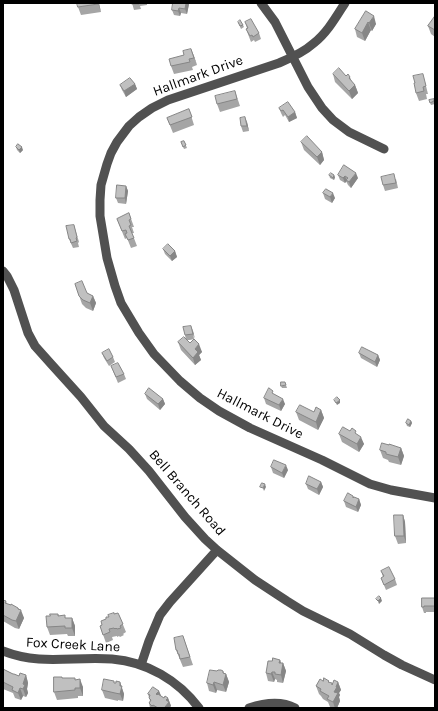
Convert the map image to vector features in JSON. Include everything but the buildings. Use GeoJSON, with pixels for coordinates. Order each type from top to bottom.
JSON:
{"type":"FeatureCollection","features":[{"type":"Feature","properties":{"kind":"street"},"geometry":{"type":"LineString","coordinates":[[261,3],[275,22],[314,98],[322,108],[333,120],[349,132],[384,149]]}},
{"type":"Feature","properties":{"kind":"street","name":"Hallmark Drive"},"geometry":{"type":"LineString","coordinates":[[345,3],[331,24],[315,43],[303,52],[279,63],[168,100],[139,117],[117,142],[103,174],[100,192],[102,234],[107,258],[121,303],[139,334],[154,354],[180,381],[200,398],[219,411],[250,428],[322,460],[370,484],[402,493],[435,498]]}},
{"type":"Feature","properties":{"kind":"street","name":"Bell Branch Road"},"geometry":{"type":"LineString","coordinates":[[3,270],[14,290],[28,333],[35,346],[81,397],[104,426],[129,449],[149,471],[185,517],[217,550],[255,580],[287,601],[350,634],[402,665],[435,680]]}},
{"type":"Feature","properties":{"kind":"street"},"geometry":{"type":"LineString","coordinates":[[141,665],[149,640],[160,615],[217,550]]}},
{"type":"Feature","properties":{"kind":"street","name":"Fox Creek Lane"},"geometry":{"type":"LineString","coordinates":[[3,651],[18,656],[41,660],[110,659],[141,665],[169,679],[183,690],[199,708]]}},
{"type":"Feature","properties":{"kind":"street"},"geometry":{"type":"LineString","coordinates":[[249,708],[271,703],[295,708]]}}]}
